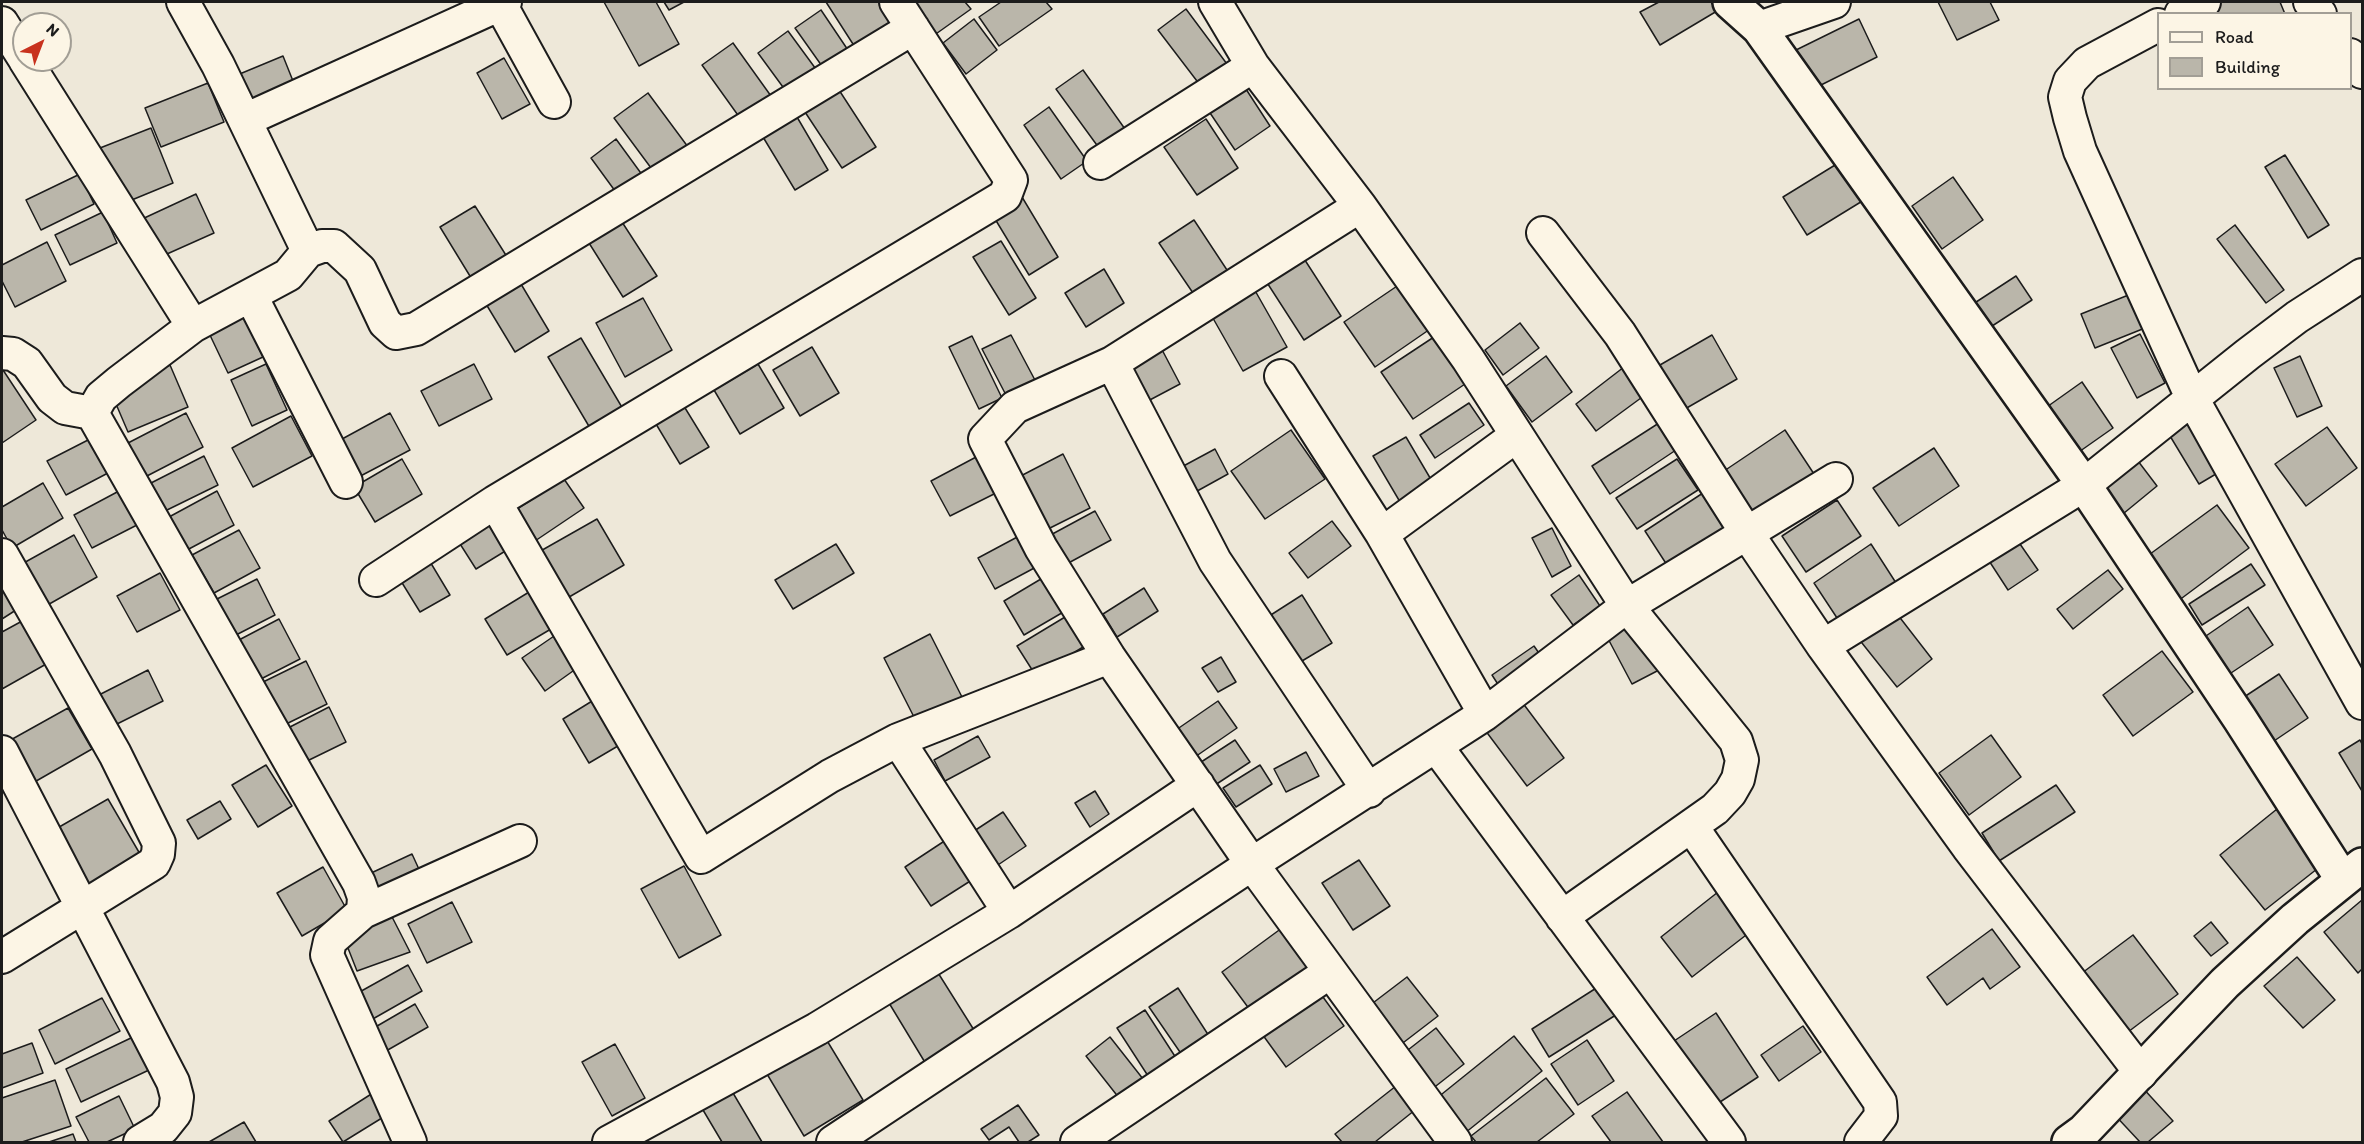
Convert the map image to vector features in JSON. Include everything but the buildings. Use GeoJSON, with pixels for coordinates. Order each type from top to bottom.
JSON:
{"type":"FeatureCollection","features":[{"type":"Feature","properties":{"kind":"street"},"geometry":{"type":"LineString","coordinates":[[183,2],[245,120],[308,251]]}},
{"type":"Feature","properties":{"kind":"street"},"geometry":{"type":"LineString","coordinates":[[245,120],[501,2],[554,102]]}},
{"type":"Feature","properties":{"kind":"street"},"geometry":{"type":"LineString","coordinates":[[376,580],[495,502],[1005,196],[1011,180],[896,2]]}},
{"type":"Feature","properties":{"kind":"street"},"geometry":{"type":"LineString","coordinates":[[1215,2],[1253,66],[1360,206],[1468,359],[1626,606],[1736,741],[1742,760],[1738,779],[1730,793],[1692,827],[1562,916]]}},
{"type":"Feature","properties":{"kind":"street"},"geometry":{"type":"LineString","coordinates":[[1730,2],[1759,28],[2084,485],[2240,719],[2353,873],[2295,919],[2225,983],[2084,1131],[2068,1143]]}},
{"type":"Feature","properties":{"kind":"street"},"geometry":{"type":"LineString","coordinates":[[1759,28],[1834,2]]}},
{"type":"Feature","properties":{"kind":"street"},"geometry":{"type":"LineString","coordinates":[[2185,12],[2204,2]]}},
{"type":"Feature","properties":{"kind":"street"},"geometry":{"type":"LineString","coordinates":[[2,23],[12,39]]}},
{"type":"Feature","properties":{"kind":"street"},"geometry":{"type":"LineString","coordinates":[[2157,26],[2087,63],[2070,81],[2065,97],[2080,151],[2192,398],[2362,703]]}},
{"type":"Feature","properties":{"kind":"street"},"geometry":{"type":"LineString","coordinates":[[92,413],[101,397],[193,326],[288,275],[308,251],[322,246],[334,246],[348,256],[360,270],[385,323],[396,333],[416,329],[913,27]]}},
{"type":"Feature","properties":{"kind":"street"},"geometry":{"type":"LineString","coordinates":[[2352,58],[2362,72]]}},
{"type":"Feature","properties":{"kind":"street"},"geometry":{"type":"LineString","coordinates":[[1100,163],[1253,66]]}},
{"type":"Feature","properties":{"kind":"street"},"geometry":{"type":"LineString","coordinates":[[33,72],[193,326]]}},
{"type":"Feature","properties":{"kind":"street"},"geometry":{"type":"LineString","coordinates":[[1360,206],[1112,363],[1015,407],[985,439],[1041,548],[1109,657],[1252,864],[1455,1143]]}},
{"type":"Feature","properties":{"kind":"street"},"geometry":{"type":"LineString","coordinates":[[1544,233],[1620,334],[1746,532],[1823,646],[1968,846],[2141,1072]]}},
{"type":"Feature","properties":{"kind":"street"},"geometry":{"type":"LineString","coordinates":[[1823,646],[2084,485],[2297,317],[2362,275]]}},
{"type":"Feature","properties":{"kind":"street"},"geometry":{"type":"LineString","coordinates":[[251,296],[346,482]]}},
{"type":"Feature","properties":{"kind":"street"},"geometry":{"type":"LineString","coordinates":[[2,353],[13,354],[27,363],[52,398],[65,408],[92,413],[359,883],[364,897],[363,912]]}},
{"type":"Feature","properties":{"kind":"street"},"geometry":{"type":"LineString","coordinates":[[1112,363],[1215,561],[1369,791]]}},
{"type":"Feature","properties":{"kind":"street"},"geometry":{"type":"LineString","coordinates":[[1281,376],[1382,534],[1485,714]]}},
{"type":"Feature","properties":{"kind":"street"},"geometry":{"type":"LineString","coordinates":[[1382,534],[1516,436]]}},
{"type":"Feature","properties":{"kind":"street"},"geometry":{"type":"LineString","coordinates":[[833,1143],[1252,864],[1369,791],[1485,714],[1626,606],[1836,479]]}},
{"type":"Feature","properties":{"kind":"street"},"geometry":{"type":"LineString","coordinates":[[495,502],[701,857],[830,777],[898,740],[1109,657]]}},
{"type":"Feature","properties":{"kind":"street"},"geometry":{"type":"LineString","coordinates":[[2,555],[115,754],[159,843],[159,854],[154,863],[2,957]]}},
{"type":"Feature","properties":{"kind":"street"},"geometry":{"type":"LineString","coordinates":[[898,740],[1009,912]]}},
{"type":"Feature","properties":{"kind":"street"},"geometry":{"type":"LineString","coordinates":[[1436,746],[1729,1143]]}},
{"type":"Feature","properties":{"kind":"street"},"geometry":{"type":"LineString","coordinates":[[2,752],[173,1082],[177,1097],[175,1113],[163,1128],[140,1143]]}},
{"type":"Feature","properties":{"kind":"street"},"geometry":{"type":"LineString","coordinates":[[609,1143],[817,1029],[1009,912],[1198,785]]}},
{"type":"Feature","properties":{"kind":"street"},"geometry":{"type":"LineString","coordinates":[[1692,827],[1880,1102],[1881,1116],[1861,1143]]}},
{"type":"Feature","properties":{"kind":"street"},"geometry":{"type":"LineString","coordinates":[[410,1143],[327,956],[330,941],[363,912],[520,841]]}},
{"type":"Feature","properties":{"kind":"street"},"geometry":{"type":"LineString","coordinates":[[1077,1143],[1330,972]]}}]}
